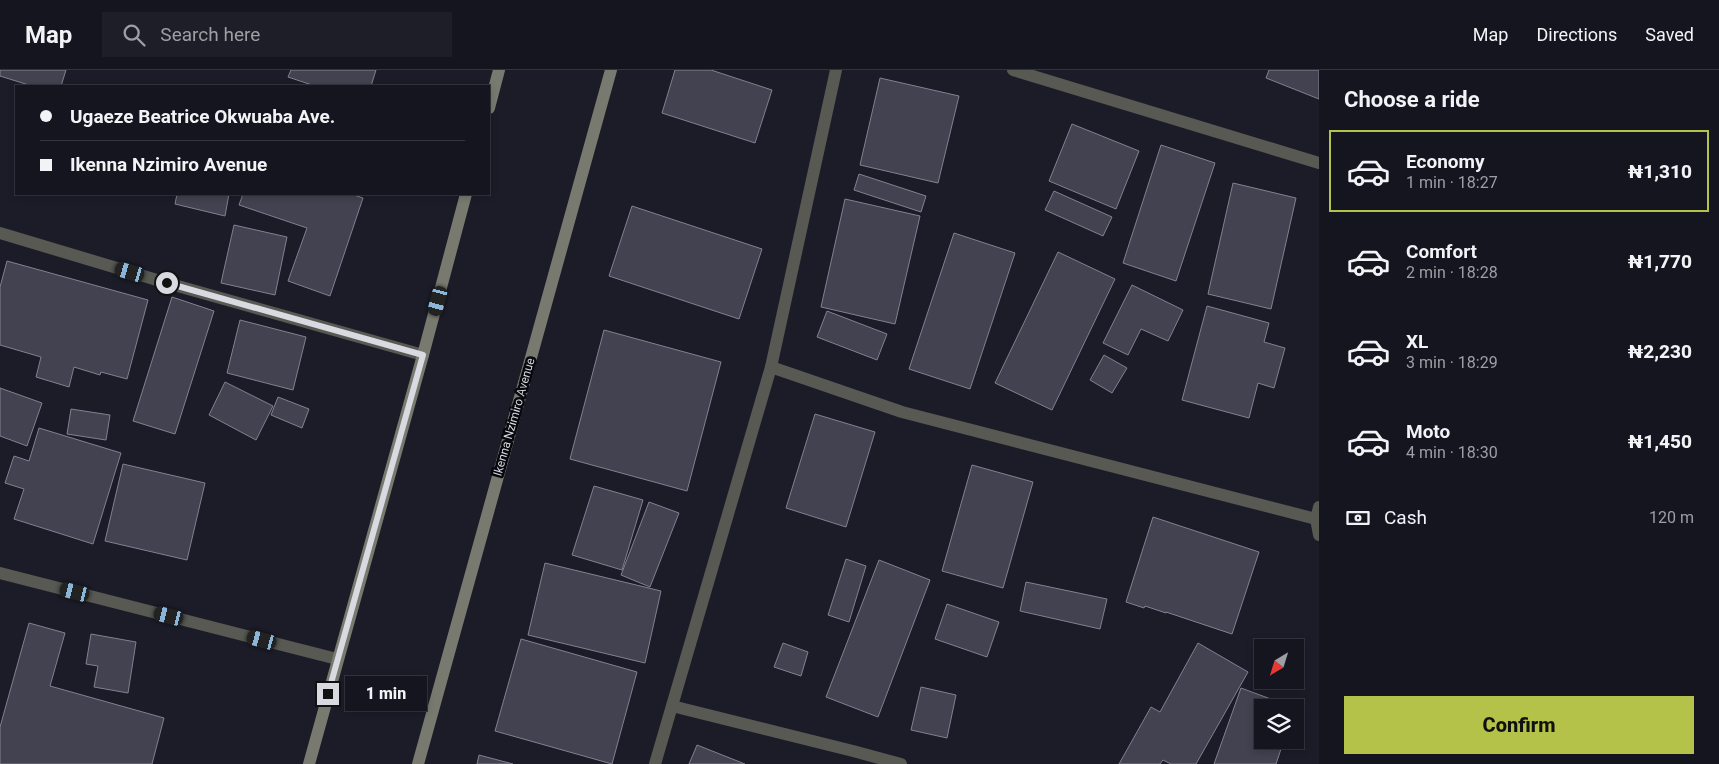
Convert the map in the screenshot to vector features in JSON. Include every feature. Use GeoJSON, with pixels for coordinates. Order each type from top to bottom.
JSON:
{"type":"FeatureCollection","features":[{"type":"Feature","properties":{"kind":"street"},"geometry":{"type":"LineString","coordinates":[[490,104],[499,70]]}},
{"type":"Feature","properties":{"kind":"street","name":"Ikenna Nzimiro Avenue"},"geometry":{"type":"LineString","coordinates":[[418,764],[611,70]]}},
{"type":"Feature","properties":{"kind":"street"},"geometry":{"type":"LineString","coordinates":[[655,764],[771,367],[836,70]]}},
{"type":"Feature","properties":{"kind":"street"},"geometry":{"type":"LineString","coordinates":[[1013,70],[1319,163]]}},
{"type":"Feature","properties":{"kind":"street"},"geometry":{"type":"LineString","coordinates":[[309,764],[466,195]]}},
{"type":"Feature","properties":{"kind":"street"},"geometry":{"type":"LineString","coordinates":[[0,234],[423,355]]}},
{"type":"Feature","properties":{"kind":"street"},"geometry":{"type":"LineString","coordinates":[[771,367],[902,412],[1318,513],[1319,535]]}},
{"type":"Feature","properties":{"kind":"street"},"geometry":{"type":"LineString","coordinates":[[0,573],[337,659]]}},
{"type":"Feature","properties":{"kind":"street"},"geometry":{"type":"LineString","coordinates":[[672,706],[901,764]]}},
{"type":"Feature","properties":{"kind":"building"},"geometry":{"type":"Polygon","coordinates":[[[0,70],[66,70],[61,85],[29,85],[0,76],[0,70]]]}},
{"type":"Feature","properties":{"kind":"building"},"geometry":{"type":"Polygon","coordinates":[[[291,70],[376,70],[371,85],[312,85],[288,77],[291,70]]]}},
{"type":"Feature","properties":{"kind":"building"},"geometry":{"type":"Polygon","coordinates":[[[675,70],[711,70],[772,90],[755,143],[662,113],[675,70]]]}},
{"type":"Feature","properties":{"kind":"building"},"geometry":{"type":"Polygon","coordinates":[[[1269,70],[1319,70],[1319,99],[1266,78],[1269,70]]]}},
{"type":"Feature","properties":{"kind":"building"},"geometry":{"type":"Polygon","coordinates":[[[880,78],[959,96],[938,183],[860,165],[880,78]]]}},
{"type":"Feature","properties":{"kind":"building"},"geometry":{"type":"Polygon","coordinates":[[[1072,124],[1139,151],[1116,209],[1049,181],[1072,124]]]}},
{"type":"Feature","properties":{"kind":"building"},"geometry":{"type":"Polygon","coordinates":[[[1161,145],[1215,163],[1176,281],[1123,263],[1161,145]]]}},
{"type":"Feature","properties":{"kind":"building"},"geometry":{"type":"Polygon","coordinates":[[[859,174],[926,196],[921,212],[854,190],[859,174]]]}},
{"type":"Feature","properties":{"kind":"building"},"geometry":{"type":"Polygon","coordinates":[[[1233,183],[1296,198],[1271,309],[1208,294],[1233,183]]]}},
{"type":"Feature","properties":{"kind":"building"},"geometry":{"type":"Polygon","coordinates":[[[1054,191],[1112,217],[1103,236],[1045,210],[1054,191]]]}},
{"type":"Feature","properties":{"kind":"building"},"geometry":{"type":"Polygon","coordinates":[[[177,195],[229,195],[225,216],[175,204],[177,195]]]}},
{"type":"Feature","properties":{"kind":"building"},"geometry":{"type":"Polygon","coordinates":[[[243,195],[354,195],[363,198],[330,296],[288,281],[307,228],[239,205],[243,195]]]}},
{"type":"Feature","properties":{"kind":"building"},"geometry":{"type":"Polygon","coordinates":[[[845,199],[920,216],[895,324],[821,307],[845,199]]]}},
{"type":"Feature","properties":{"kind":"building"},"geometry":{"type":"Polygon","coordinates":[[[632,206],[762,249],[739,319],[609,276],[632,206]]]}},
{"type":"Feature","properties":{"kind":"building"},"geometry":{"type":"Polygon","coordinates":[[[234,225],[287,237],[275,295],[221,283],[234,225]]]}},
{"type":"Feature","properties":{"kind":"building"},"geometry":{"type":"Polygon","coordinates":[[[954,233],[1015,253],[970,389],[909,369],[954,233]]]}},
{"type":"Feature","properties":{"kind":"building"},"geometry":{"type":"Polygon","coordinates":[[[1058,252],[1115,279],[1052,410],[995,383],[1058,252]]]}},
{"type":"Feature","properties":{"kind":"building"},"geometry":{"type":"Polygon","coordinates":[[[7,261],[148,300],[127,379],[101,372],[100,375],[74,367],[69,387],[36,377],[41,357],[0,345],[0,287],[7,261]]]}},
{"type":"Feature","properties":{"kind":"building"},"geometry":{"type":"Polygon","coordinates":[[[1132,285],[1183,310],[1168,341],[1141,329],[1128,355],[1103,343],[1132,285]]]}},
{"type":"Feature","properties":{"kind":"building"},"geometry":{"type":"Polygon","coordinates":[[[172,297],[214,311],[175,434],[133,421],[172,297]]]}},
{"type":"Feature","properties":{"kind":"building"},"geometry":{"type":"Polygon","coordinates":[[[1207,306],[1269,323],[1264,342],[1285,348],[1274,388],[1258,383],[1249,418],[1182,400],[1207,306]]]}},
{"type":"Feature","properties":{"kind":"building"},"geometry":{"type":"Polygon","coordinates":[[[827,311],[887,334],[877,360],[817,337],[827,311]]]}},
{"type":"Feature","properties":{"kind":"building"},"geometry":{"type":"Polygon","coordinates":[[[240,320],[306,337],[293,390],[227,373],[240,320]]]}},
{"type":"Feature","properties":{"kind":"building"},"geometry":{"type":"Polygon","coordinates":[[[604,330],[721,362],[687,491],[570,459],[604,330]]]}},
{"type":"Feature","properties":{"kind":"building"},"geometry":{"type":"Polygon","coordinates":[[[1104,355],[1127,368],[1112,393],[1090,380],[1104,355]]]}},
{"type":"Feature","properties":{"kind":"building"},"geometry":{"type":"Polygon","coordinates":[[[225,382],[273,406],[256,440],[209,415],[225,382]]]}},
{"type":"Feature","properties":{"kind":"building"},"geometry":{"type":"Polygon","coordinates":[[[0,388],[42,403],[27,446],[0,436],[0,388]]]}},
{"type":"Feature","properties":{"kind":"building"},"geometry":{"type":"Polygon","coordinates":[[[278,397],[309,409],[302,428],[271,415],[278,397]]]}},
{"type":"Feature","properties":{"kind":"building"},"geometry":{"type":"Polygon","coordinates":[[[71,409],[110,415],[106,440],[67,434],[71,409]]]}},
{"type":"Feature","properties":{"kind":"building"},"geometry":{"type":"Polygon","coordinates":[[[815,414],[875,432],[846,527],[786,508],[815,414]]]}},
{"type":"Feature","properties":{"kind":"building"},"geometry":{"type":"Polygon","coordinates":[[[39,428],[121,453],[93,544],[14,519],[24,489],[5,483],[14,456],[29,461],[39,428]]]}},
{"type":"Feature","properties":{"kind":"building"},"geometry":{"type":"Polygon","coordinates":[[[123,464],[205,483],[187,560],[105,541],[123,464]]]}},
{"type":"Feature","properties":{"kind":"building"},"geometry":{"type":"Polygon","coordinates":[[[972,465],[1033,482],[1003,588],[942,571],[972,465]]]}},
{"type":"Feature","properties":{"kind":"building"},"geometry":{"type":"Polygon","coordinates":[[[594,486],[643,500],[622,570],[572,555],[594,486]]]}},
{"type":"Feature","properties":{"kind":"building"},"geometry":{"type":"Polygon","coordinates":[[[649,502],[679,513],[650,587],[621,575],[649,502]]]}},
{"type":"Feature","properties":{"kind":"building"},"geometry":{"type":"Polygon","coordinates":[[[1153,517],[1259,552],[1232,634],[1166,612],[1126,602],[1153,517]]]}},
{"type":"Feature","properties":{"kind":"building"},"geometry":{"type":"Polygon","coordinates":[[[846,559],[866,566],[849,622],[828,615],[846,559]]]}},
{"type":"Feature","properties":{"kind":"building"},"geometry":{"type":"Polygon","coordinates":[[[879,560],[930,580],[878,717],[826,697],[879,560]]]}},
{"type":"Feature","properties":{"kind":"building"},"geometry":{"type":"Polygon","coordinates":[[[545,563],[661,591],[645,663],[528,635],[545,563]]]}},
{"type":"Feature","properties":{"kind":"building"},"geometry":{"type":"Polygon","coordinates":[[[1026,582],[1107,599],[1100,629],[1020,611],[1026,582]]]}},
{"type":"Feature","properties":{"kind":"building"},"geometry":{"type":"Polygon","coordinates":[[[947,604],[999,622],[987,657],[935,639],[947,604]]]}},
{"type":"Feature","properties":{"kind":"building"},"geometry":{"type":"Polygon","coordinates":[[[29,623],[65,633],[50,686],[164,718],[152,764],[0,764],[0,727],[29,623]]]}},
{"type":"Feature","properties":{"kind":"building"},"geometry":{"type":"Polygon","coordinates":[[[91,634],[136,642],[128,693],[94,687],[98,666],[86,664],[91,634]]]}},
{"type":"Feature","properties":{"kind":"building"},"geometry":{"type":"Polygon","coordinates":[[[521,639],[637,672],[612,764],[495,731],[521,639]]]}},
{"type":"Feature","properties":{"kind":"building"},"geometry":{"type":"Polygon","coordinates":[[[783,643],[808,652],[801,676],[774,667],[783,643]]]}},
{"type":"Feature","properties":{"kind":"building"},"geometry":{"type":"Polygon","coordinates":[[[1198,643],[1248,672],[1196,764],[1171,764],[1163,760],[1160,764],[1119,764],[1151,707],[1160,712],[1198,643]]]}},
{"type":"Feature","properties":{"kind":"building"},"geometry":{"type":"Polygon","coordinates":[[[921,687],[956,695],[947,738],[911,730],[921,687]]]}},
{"type":"Feature","properties":{"kind":"building"},"geometry":{"type":"Polygon","coordinates":[[[1241,688],[1271,699],[1254,699],[1254,749],[1281,749],[1276,764],[1214,764],[1241,688]]]}},
{"type":"Feature","properties":{"kind":"building"},"geometry":{"type":"Polygon","coordinates":[[[697,745],[745,764],[689,764],[697,745]]]}},
{"type":"Feature","properties":{"kind":"building"},"geometry":{"type":"Polygon","coordinates":[[[479,755],[513,764],[477,764],[479,755]]]}},
{"type":"Feature","properties":{"kind":"route"},"geometry":{"type":"LineString","coordinates":[[167,283],[423,355],[328,694]]}}]}
